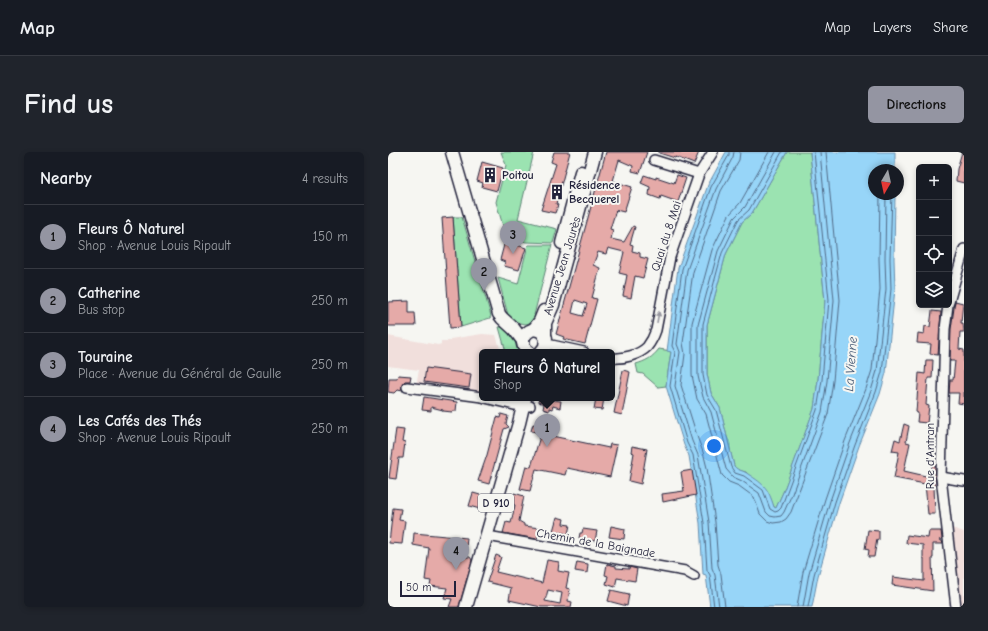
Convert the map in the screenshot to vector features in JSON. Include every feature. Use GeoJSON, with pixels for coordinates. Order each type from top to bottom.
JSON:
{"type":"FeatureCollection","features":[{"type":"Feature","properties":{"kind":"main road"},"geometry":{"type":"LineString","coordinates":[[452,152],[499,314],[528,343],[541,331],[544,344]]}},
{"type":"Feature","properties":{"kind":"main road","name":"Avenue Jean Jaurès"},"geometry":{"type":"LineString","coordinates":[[528,343],[545,310],[587,152]]}},
{"type":"Feature","properties":{"kind":"main road","name":"Avenue Jean Jaurès"},"geometry":{"type":"LineString","coordinates":[[544,344],[545,323],[553,305],[595,152]]}},
{"type":"Feature","properties":{"kind":"main road","name":"D 910"},"geometry":{"type":"LineString","coordinates":[[473,607],[524,430],[527,402]]}},
{"type":"Feature","properties":{"kind":"main road","name":"D 910"},"geometry":{"type":"LineString","coordinates":[[466,607],[527,402]]}},
{"type":"Feature","properties":{"kind":"street","name":"Quai du 8 Mai"},"geometry":{"type":"LineString","coordinates":[[615,358],[628,356],[647,347],[656,330],[670,256],[700,174],[713,152]]}},
{"type":"Feature","properties":{"kind":"street"},"geometry":{"type":"LineString","coordinates":[[654,160],[700,174]]}},
{"type":"Feature","properties":{"kind":"street","name":"Rue d'Antran"},"geometry":{"type":"LineString","coordinates":[[952,293],[964,249]]}},
{"type":"Feature","properties":{"kind":"street","name":"Rue d'Antran"},"geometry":{"type":"LineString","coordinates":[[948,308],[945,329],[940,477],[956,607]]}},
{"type":"Feature","properties":{"kind":"street"},"geometry":{"type":"LineString","coordinates":[[544,344],[569,349]]}},
{"type":"Feature","properties":{"kind":"street"},"geometry":{"type":"LineString","coordinates":[[407,387],[479,397]]}},
{"type":"Feature","properties":{"kind":"street"},"geometry":{"type":"LineString","coordinates":[[497,401],[514,405],[527,402]]}},
{"type":"Feature","properties":{"kind":"street"},"geometry":{"type":"LineString","coordinates":[[940,477],[964,481]]}},
{"type":"Feature","properties":{"kind":"street","name":"Chemin de la Baignade"},"geometry":{"type":"LineString","coordinates":[[493,537],[685,571],[694,576]]}},
{"type":"Feature","properties":{"kind":"shaded area"},"geometry":{"type":"Polygon","coordinates":[[[482,334],[496,335],[500,349],[479,349],[479,394],[416,385],[419,370],[388,366],[388,336],[438,345],[441,344],[441,341],[450,341],[450,339],[482,334]]]}},
{"type":"Feature","properties":{"kind":"shaded area"},"geometry":{"type":"Polygon","coordinates":[[[952,528],[964,532],[964,607],[952,607],[952,528]]]}},
{"type":"Feature","properties":{"kind":"green space"},"geometry":{"type":"Polygon","coordinates":[[[501,152],[534,152],[518,219],[557,229],[553,243],[526,242],[506,236],[496,202],[506,165],[501,152]]]}},
{"type":"Feature","properties":{"kind":"green space"},"geometry":{"type":"Polygon","coordinates":[[[787,152],[810,152],[825,301],[814,409],[776,508],[774,507],[770,497],[746,472],[738,470],[734,466],[720,408],[711,393],[707,374],[707,325],[726,254],[742,222],[752,213],[787,152]]]}},
{"type":"Feature","properties":{"kind":"green space"},"geometry":{"type":"Polygon","coordinates":[[[453,217],[462,217],[491,316],[490,318],[461,327],[453,217]]]}},
{"type":"Feature","properties":{"kind":"green space"},"geometry":{"type":"Polygon","coordinates":[[[528,245],[552,245],[534,315],[537,316],[532,322],[526,324],[519,323],[508,315],[498,278],[518,284],[528,245]]]}},
{"type":"Feature","properties":{"kind":"green space"},"geometry":{"type":"Polygon","coordinates":[[[499,327],[507,330],[512,335],[519,349],[505,349],[499,327]]]}},
{"type":"Feature","properties":{"kind":"green space"},"geometry":{"type":"Polygon","coordinates":[[[659,349],[671,351],[666,386],[658,387],[643,374],[638,373],[636,364],[649,359],[659,349]]]}},
{"type":"Feature","properties":{"kind":"water","name":"La Vienne"},"geometry":{"type":"Polygon","coordinates":[[[726,152],[787,152],[752,213],[742,222],[726,254],[707,325],[707,374],[711,393],[720,408],[734,466],[762,484],[768,491],[774,507],[776,508],[814,409],[818,380],[825,301],[810,152],[895,152],[895,164],[868,164],[868,200],[895,200],[895,289],[886,373],[880,394],[859,446],[839,503],[818,576],[812,607],[710,607],[706,575],[703,574],[700,523],[689,456],[684,445],[666,386],[671,352],[667,351],[678,268],[708,185],[726,152]]]}},
{"type":"Feature","properties":{"kind":"building"},"geometry":{"type":"Polygon","coordinates":[[[554,152],[570,152],[555,213],[541,210],[556,164],[551,162],[554,152]]]}},
{"type":"Feature","properties":{"kind":"building"},"geometry":{"type":"Polygon","coordinates":[[[606,152],[647,152],[640,173],[632,171],[633,166],[619,160],[613,181],[632,187],[624,212],[616,210],[610,229],[613,230],[611,239],[624,242],[633,226],[635,227],[630,244],[633,245],[632,251],[640,253],[640,257],[648,259],[643,278],[635,276],[631,298],[623,296],[627,275],[619,273],[624,252],[608,248],[606,254],[598,252],[593,265],[600,268],[592,298],[597,299],[585,344],[563,339],[564,337],[556,334],[606,152]],[[575,300],[572,313],[583,316],[587,304],[575,300]]]}},
{"type":"Feature","properties":{"kind":"building"},"geometry":{"type":"Polygon","coordinates":[[[659,152],[699,152],[694,164],[659,152]]]}},
{"type":"Feature","properties":{"kind":"building"},"geometry":{"type":"Polygon","coordinates":[[[962,152],[964,152],[964,183],[956,181],[957,169],[962,152]]]}},
{"type":"Feature","properties":{"kind":"building","name":"Poitou"},"geometry":{"type":"Polygon","coordinates":[[[482,162],[503,168],[497,191],[482,187],[483,183],[477,181],[482,162]]]}},
{"type":"Feature","properties":{"kind":"building"},"geometry":{"type":"Polygon","coordinates":[[[644,175],[674,183],[677,175],[686,178],[678,202],[661,196],[660,199],[649,195],[650,187],[641,183],[644,175]]]}},
{"type":"Feature","properties":{"kind":"building"},"geometry":{"type":"Polygon","coordinates":[[[453,217],[461,327],[450,328],[442,218],[453,217]]]}},
{"type":"Feature","properties":{"kind":"building"},"geometry":{"type":"Polygon","coordinates":[[[505,241],[526,248],[519,270],[504,266],[505,262],[500,260],[505,241]]]}},
{"type":"Feature","properties":{"kind":"building"},"geometry":{"type":"Polygon","coordinates":[[[409,301],[409,313],[415,313],[416,326],[388,326],[388,302],[409,301]]]}},
{"type":"Feature","properties":{"kind":"building"},"geometry":{"type":"Polygon","coordinates":[[[955,301],[963,303],[961,323],[963,323],[964,332],[960,332],[959,349],[964,350],[964,404],[958,403],[959,393],[949,393],[950,380],[953,380],[955,361],[950,361],[951,329],[955,301]]]}},
{"type":"Feature","properties":{"kind":"building"},"geometry":{"type":"Polygon","coordinates":[[[932,311],[941,312],[938,355],[930,354],[931,344],[917,343],[918,333],[924,334],[925,326],[930,327],[932,311]]]}},
{"type":"Feature","properties":{"kind":"building"},"geometry":{"type":"Polygon","coordinates":[[[926,360],[933,360],[932,378],[928,378],[926,405],[929,406],[927,423],[917,422],[918,413],[916,412],[919,373],[925,374],[926,360]]]}},
{"type":"Feature","properties":{"kind":"building"},"geometry":{"type":"Polygon","coordinates":[[[426,368],[471,374],[469,388],[424,382],[426,368]]]}},
{"type":"Feature","properties":{"kind":"building"},"geometry":{"type":"Polygon","coordinates":[[[623,370],[630,372],[622,415],[614,413],[623,370]]]}},
{"type":"Feature","properties":{"kind":"building"},"geometry":{"type":"Polygon","coordinates":[[[398,375],[411,376],[410,381],[405,381],[403,383],[401,387],[403,391],[397,390],[394,393],[388,392],[389,378],[397,378],[398,375]]]}},
{"type":"Feature","properties":{"kind":"building"},"geometry":{"type":"Polygon","coordinates":[[[424,397],[457,402],[456,411],[443,411],[431,407],[431,411],[422,410],[424,397]]]}},
{"type":"Feature","properties":{"kind":"building"},"geometry":{"type":"Polygon","coordinates":[[[561,401],[560,408],[553,406],[552,409],[549,408],[549,411],[543,409],[544,404],[538,402],[561,401]]]}},
{"type":"Feature","properties":{"kind":"building"},"geometry":{"type":"Polygon","coordinates":[[[595,401],[604,401],[602,410],[594,409],[595,401]]]}},
{"type":"Feature","properties":{"kind":"building"},"geometry":{"type":"Polygon","coordinates":[[[501,414],[508,416],[506,424],[509,427],[504,429],[489,484],[478,481],[487,455],[497,417],[500,418],[501,414]]]}},
{"type":"Feature","properties":{"kind":"building"},"geometry":{"type":"Polygon","coordinates":[[[533,424],[554,429],[552,436],[609,448],[610,444],[617,445],[610,477],[567,468],[565,475],[536,469],[530,491],[520,489],[526,466],[531,467],[541,433],[531,431],[533,424]]]}},
{"type":"Feature","properties":{"kind":"building"},"geometry":{"type":"Polygon","coordinates":[[[904,424],[909,426],[906,442],[910,443],[904,471],[930,477],[933,461],[935,461],[935,514],[928,514],[925,484],[894,478],[899,452],[892,451],[895,439],[900,441],[904,424]]]}},
{"type":"Feature","properties":{"kind":"building"},"geometry":{"type":"Polygon","coordinates":[[[396,429],[404,430],[402,442],[405,443],[403,458],[399,458],[396,479],[389,478],[396,429]]]}},
{"type":"Feature","properties":{"kind":"building"},"geometry":{"type":"Polygon","coordinates":[[[632,446],[647,449],[641,484],[629,481],[634,453],[631,452],[632,446]]]}},
{"type":"Feature","properties":{"kind":"building"},"geometry":{"type":"Polygon","coordinates":[[[692,470],[696,495],[663,502],[662,494],[684,491],[681,472],[692,470]]]}},
{"type":"Feature","properties":{"kind":"building"},"geometry":{"type":"Polygon","coordinates":[[[473,493],[484,496],[480,509],[469,506],[473,493]]]}},
{"type":"Feature","properties":{"kind":"building"},"geometry":{"type":"Polygon","coordinates":[[[514,493],[524,496],[519,521],[524,524],[524,526],[540,528],[537,539],[503,533],[506,522],[511,523],[515,505],[511,504],[514,493]]]}},
{"type":"Feature","properties":{"kind":"building"},"geometry":{"type":"Polygon","coordinates":[[[393,508],[401,509],[399,520],[405,521],[402,544],[389,543],[393,508]]]}},
{"type":"Feature","properties":{"kind":"building"},"geometry":{"type":"Polygon","coordinates":[[[557,517],[564,519],[563,524],[570,525],[568,534],[553,531],[557,517]]]}},
{"type":"Feature","properties":{"kind":"building"},"geometry":{"type":"Polygon","coordinates":[[[611,526],[625,529],[624,539],[609,537],[611,526]]]}},
{"type":"Feature","properties":{"kind":"building"},"geometry":{"type":"Polygon","coordinates":[[[583,529],[597,531],[595,541],[579,538],[583,529]]]}},
{"type":"Feature","properties":{"kind":"building"},"geometry":{"type":"Polygon","coordinates":[[[868,530],[879,531],[879,540],[877,539],[874,557],[868,557],[869,550],[865,549],[868,530]]]}},
{"type":"Feature","properties":{"kind":"building"},"geometry":{"type":"Polygon","coordinates":[[[929,531],[941,531],[942,539],[939,540],[942,541],[943,544],[933,544],[933,591],[892,585],[893,577],[924,581],[923,545],[906,543],[907,535],[928,538],[929,531]]]}},
{"type":"Feature","properties":{"kind":"building"},"geometry":{"type":"Polygon","coordinates":[[[414,533],[467,538],[465,557],[470,557],[472,560],[459,607],[449,607],[452,599],[444,598],[447,588],[430,586],[431,581],[425,580],[429,548],[413,545],[414,533]]]}},
{"type":"Feature","properties":{"kind":"building"},"geometry":{"type":"Polygon","coordinates":[[[496,555],[501,557],[496,572],[542,583],[547,560],[559,562],[558,571],[569,573],[566,588],[570,589],[568,601],[572,602],[571,607],[541,607],[509,600],[511,588],[487,582],[496,555]],[[548,590],[545,601],[560,604],[562,593],[548,590]]]}},
{"type":"Feature","properties":{"kind":"building"},"geometry":{"type":"Polygon","coordinates":[[[577,562],[588,564],[587,573],[575,571],[577,562]]]}},
{"type":"Feature","properties":{"kind":"building"},"geometry":{"type":"Polygon","coordinates":[[[607,564],[616,566],[616,568],[629,569],[629,567],[637,569],[635,581],[617,578],[615,587],[606,584],[608,576],[605,575],[607,564]]]}},
{"type":"Feature","properties":{"kind":"building"},"geometry":{"type":"Polygon","coordinates":[[[611,590],[629,594],[627,606],[608,601],[611,590]]]}},
{"type":"Feature","properties":{"kind":"place","name":"Poitou"},"geometry":{"type":"Point","coordinates":[490,175]}},
{"type":"Feature","properties":{"kind":"place","name":"Résidence Becquerel"},"geometry":{"type":"Point","coordinates":[557,192]}},
{"type":"Feature","properties":{"kind":"place","name":"Touraine"},"geometry":{"type":"Point","coordinates":[513,254]}},
{"type":"Feature","properties":{"kind":"place","name":"Catherine"},"geometry":{"type":"Point","coordinates":[484,291]}},
{"type":"Feature","properties":{"kind":"place","name":"Fleurs Ô Naturel"},"geometry":{"type":"Point","coordinates":[547,447]}},
{"type":"Feature","properties":{"kind":"place","name":"Les Cafés des Thés"},"geometry":{"type":"Point","coordinates":[456,570]}}]}
